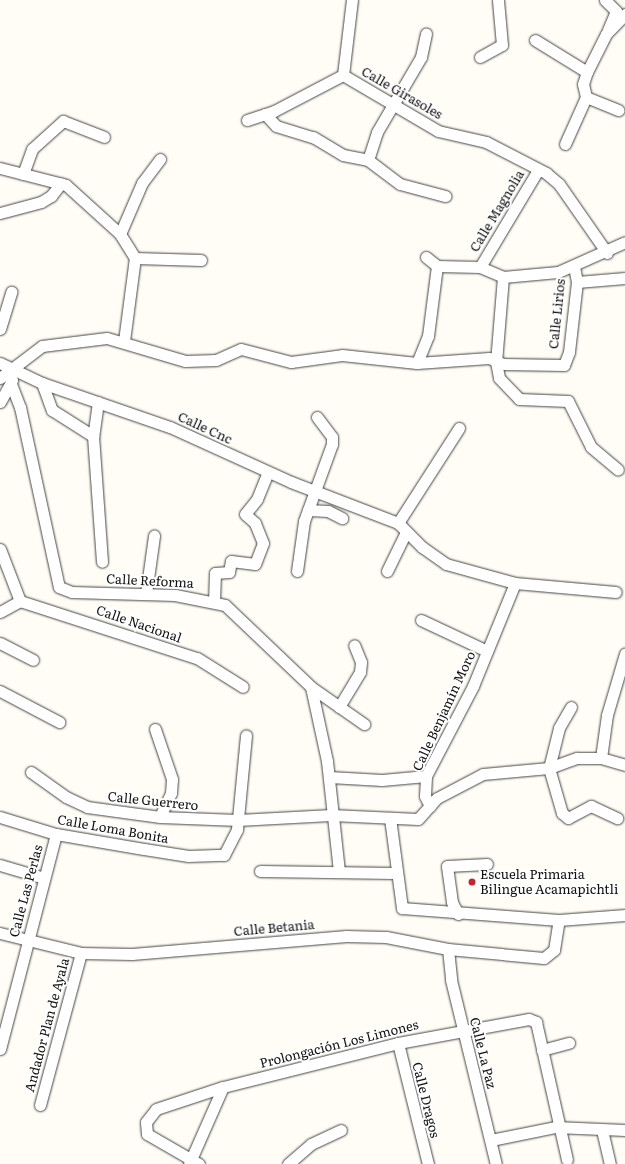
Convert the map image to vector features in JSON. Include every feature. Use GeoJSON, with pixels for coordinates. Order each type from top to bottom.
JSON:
{"type":"FeatureCollection","features":[{"type":"Feature","properties":{"kind":"street","name":"Calle Girasoles"},"geometry":{"type":"LineString","coordinates":[[352,0],[343,75],[438,130],[486,142],[538,170],[559,184],[607,253]]}},
{"type":"Feature","properties":{"kind":"street"},"geometry":{"type":"LineString","coordinates":[[480,57],[502,45],[498,0]]}},
{"type":"Feature","properties":{"kind":"street"},"geometry":{"type":"LineString","coordinates":[[565,144],[586,97],[583,84],[587,72],[616,11],[605,0]]}},
{"type":"Feature","properties":{"kind":"street"},"geometry":{"type":"LineString","coordinates":[[606,34],[625,14]]}},
{"type":"Feature","properties":{"kind":"street"},"geometry":{"type":"LineString","coordinates":[[368,160],[377,132],[421,56],[426,34]]}},
{"type":"Feature","properties":{"kind":"street"},"geometry":{"type":"LineString","coordinates":[[535,40],[587,72]]}},
{"type":"Feature","properties":{"kind":"street"},"geometry":{"type":"LineString","coordinates":[[247,120],[265,114],[343,75]]}},
{"type":"Feature","properties":{"kind":"street"},"geometry":{"type":"LineString","coordinates":[[586,97],[619,110]]}},
{"type":"Feature","properties":{"kind":"street"},"geometry":{"type":"LineString","coordinates":[[265,114],[276,126],[313,137],[343,154],[368,160],[400,184],[445,196]]}},
{"type":"Feature","properties":{"kind":"street"},"geometry":{"type":"LineString","coordinates":[[23,174],[32,149],[63,121],[104,136]]}},
{"type":"Feature","properties":{"kind":"street"},"geometry":{"type":"LineString","coordinates":[[120,234],[142,183],[160,159]]}},
{"type":"Feature","properties":{"kind":"street"},"geometry":{"type":"LineString","coordinates":[[0,168],[61,183],[120,234],[135,258],[124,341]]}},
{"type":"Feature","properties":{"kind":"street","name":"Calle Magnolia"},"geometry":{"type":"LineString","coordinates":[[480,267],[538,170]]}},
{"type":"Feature","properties":{"kind":"street"},"geometry":{"type":"LineString","coordinates":[[0,213],[41,202],[51,196],[61,183]]}},
{"type":"Feature","properties":{"kind":"street","name":"Calle Lirios"},"geometry":{"type":"LineString","coordinates":[[496,362],[556,366],[564,365],[569,352],[577,282],[574,267],[583,259],[607,253],[625,242]]}},
{"type":"Feature","properties":{"kind":"street"},"geometry":{"type":"LineString","coordinates":[[426,257],[437,266],[480,267],[503,277],[558,272],[574,267]]}},
{"type":"Feature","properties":{"kind":"street"},"geometry":{"type":"LineString","coordinates":[[135,258],[201,260]]}},
{"type":"Feature","properties":{"kind":"street"},"geometry":{"type":"LineString","coordinates":[[417,363],[428,336],[437,266]]}},
{"type":"Feature","properties":{"kind":"street"},"geometry":{"type":"LineString","coordinates":[[503,277],[496,362],[499,378],[519,399],[568,401],[591,447],[618,470]]}},
{"type":"Feature","properties":{"kind":"street"},"geometry":{"type":"LineString","coordinates":[[577,282],[625,278]]}},
{"type":"Feature","properties":{"kind":"street"},"geometry":{"type":"LineString","coordinates":[[0,329],[11,292]]}},
{"type":"Feature","properties":{"kind":"street"},"geometry":{"type":"LineString","coordinates":[[0,378],[42,346],[107,338],[124,341],[185,361],[216,360],[241,349],[291,362],[342,354],[417,363],[489,358],[496,362]]}},
{"type":"Feature","properties":{"kind":"street","name":"Calle Cnc"},"geometry":{"type":"LineString","coordinates":[[0,362],[15,367],[42,383],[170,427],[268,472],[398,523]]}},
{"type":"Feature","properties":{"kind":"street"},"geometry":{"type":"LineString","coordinates":[[0,402],[11,384],[15,367]]}},
{"type":"Feature","properties":{"kind":"street"},"geometry":{"type":"LineString","coordinates":[[42,383],[52,410],[93,436]]}},
{"type":"Feature","properties":{"kind":"street","name":"Calle Reforma"},"geometry":{"type":"LineString","coordinates":[[11,384],[20,407],[59,587],[72,592],[146,593],[214,602],[240,619],[310,687],[364,724]]}},
{"type":"Feature","properties":{"kind":"street"},"geometry":{"type":"LineString","coordinates":[[98,402],[93,436],[102,562]]}},
{"type":"Feature","properties":{"kind":"street"},"geometry":{"type":"LineString","coordinates":[[297,571],[308,510],[332,437],[317,417]]}},
{"type":"Feature","properties":{"kind":"street"},"geometry":{"type":"LineString","coordinates":[[459,428],[398,523],[406,532],[446,564],[515,583],[616,592]]}},
{"type":"Feature","properties":{"kind":"street"},"geometry":{"type":"LineString","coordinates":[[214,602],[215,573],[229,572],[232,561],[255,564],[263,543],[255,523],[245,514],[257,499],[268,472]]}},
{"type":"Feature","properties":{"kind":"street"},"geometry":{"type":"LineString","coordinates":[[308,510],[328,511],[342,518]]}},
{"type":"Feature","properties":{"kind":"street"},"geometry":{"type":"LineString","coordinates":[[388,571],[406,532]]}},
{"type":"Feature","properties":{"kind":"street"},"geometry":{"type":"LineString","coordinates":[[146,593],[154,536]]}},
{"type":"Feature","properties":{"kind":"street"},"geometry":{"type":"LineString","coordinates":[[0,552],[20,601],[0,612]]}},
{"type":"Feature","properties":{"kind":"street","name":"Calle Benjamín Moro"},"geometry":{"type":"LineString","coordinates":[[430,806],[425,796],[426,776],[487,651],[515,583]]}},
{"type":"Feature","properties":{"kind":"street","name":"Calle Nacional"},"geometry":{"type":"LineString","coordinates":[[20,601],[197,658],[243,687]]}},
{"type":"Feature","properties":{"kind":"street"},"geometry":{"type":"LineString","coordinates":[[421,620],[487,651]]}},
{"type":"Feature","properties":{"kind":"street"},"geometry":{"type":"LineString","coordinates":[[0,643],[33,660]]}},
{"type":"Feature","properties":{"kind":"street"},"geometry":{"type":"LineString","coordinates":[[339,707],[360,672],[361,662],[354,645]]}},
{"type":"Feature","properties":{"kind":"street"},"geometry":{"type":"LineString","coordinates":[[601,758],[607,715],[625,654]]}},
{"type":"Feature","properties":{"kind":"street"},"geometry":{"type":"LineString","coordinates":[[310,687],[330,777],[331,815],[339,871]]}},
{"type":"Feature","properties":{"kind":"street"},"geometry":{"type":"LineString","coordinates":[[0,691],[59,722]]}},
{"type":"Feature","properties":{"kind":"street"},"geometry":{"type":"LineString","coordinates":[[571,707],[559,728],[549,768],[562,813],[568,818],[591,806],[616,818]]}},
{"type":"Feature","properties":{"kind":"street"},"geometry":{"type":"LineString","coordinates":[[155,730],[172,779],[171,793],[160,817]]}},
{"type":"Feature","properties":{"kind":"street"},"geometry":{"type":"LineString","coordinates":[[238,820],[246,735]]}},
{"type":"Feature","properties":{"kind":"street"},"geometry":{"type":"LineString","coordinates":[[430,806],[468,780],[483,774],[549,768],[577,758],[601,758],[625,765]]}},
{"type":"Feature","properties":{"kind":"street","name":"Calle Guerrero"},"geometry":{"type":"LineString","coordinates":[[31,772],[66,797],[87,807],[160,817],[238,820],[331,815],[390,818],[423,817],[430,806]]}},
{"type":"Feature","properties":{"kind":"street"},"geometry":{"type":"LineString","coordinates":[[330,777],[382,780],[426,776]]}},
{"type":"Feature","properties":{"kind":"street","name":"Calle Loma Bonita"},"geometry":{"type":"LineString","coordinates":[[0,817],[56,834],[188,856],[224,855],[238,820]]}},
{"type":"Feature","properties":{"kind":"street"},"geometry":{"type":"LineString","coordinates":[[390,818],[395,873],[402,908],[458,914],[559,920],[625,915]]}},
{"type":"Feature","properties":{"kind":"street","name":"Calle Las Perlas"},"geometry":{"type":"LineString","coordinates":[[0,1049],[26,941],[56,834]]}},
{"type":"Feature","properties":{"kind":"street"},"geometry":{"type":"LineString","coordinates":[[458,914],[452,902],[447,866],[487,864]]}},
{"type":"Feature","properties":{"kind":"street"},"geometry":{"type":"LineString","coordinates":[[0,865],[44,878]]}},
{"type":"Feature","properties":{"kind":"street"},"geometry":{"type":"LineString","coordinates":[[260,871],[395,873]]}},
{"type":"Feature","properties":{"kind":"street","name":"Calle Betania"},"geometry":{"type":"LineString","coordinates":[[0,933],[26,941],[81,953],[132,954],[346,936],[386,937],[448,949],[550,957],[559,920]]}},
{"type":"Feature","properties":{"kind":"street","name":"Calle La Paz"},"geometry":{"type":"LineString","coordinates":[[448,949],[463,1031],[496,1164]]}},
{"type":"Feature","properties":{"kind":"street","name":"Andador Plan de Ayala"},"geometry":{"type":"LineString","coordinates":[[40,1105],[81,953]]}},
{"type":"Feature","properties":{"kind":"street","name":"Prolongación Los Limones"},"geometry":{"type":"LineString","coordinates":[[193,1163],[147,1134],[146,1122],[161,1107],[223,1087],[398,1043],[534,1019],[542,1050]]}},
{"type":"Feature","properties":{"kind":"street","name":"Calle Dragos"},"geometry":{"type":"LineString","coordinates":[[398,1043],[428,1164]]}},
{"type":"Feature","properties":{"kind":"street"},"geometry":{"type":"LineString","coordinates":[[567,1160],[542,1050],[569,1043]]}},
{"type":"Feature","properties":{"kind":"street"},"geometry":{"type":"LineString","coordinates":[[193,1163],[223,1087]]}},
{"type":"Feature","properties":{"kind":"street"},"geometry":{"type":"LineString","coordinates":[[491,1140],[560,1127],[625,1130]]}},
{"type":"Feature","properties":{"kind":"street"},"geometry":{"type":"LineString","coordinates":[[288,1164],[311,1144],[341,1130]]}},
{"type":"Feature","properties":{"kind":"street"},"geometry":{"type":"LineString","coordinates":[[602,1130],[610,1164]]}},
{"type":"Feature","properties":{"kind":"place","name":"Escuela Primaria Bilingue Acamapichtli"},"geometry":{"type":"Point","coordinates":[472,882]}}]}
